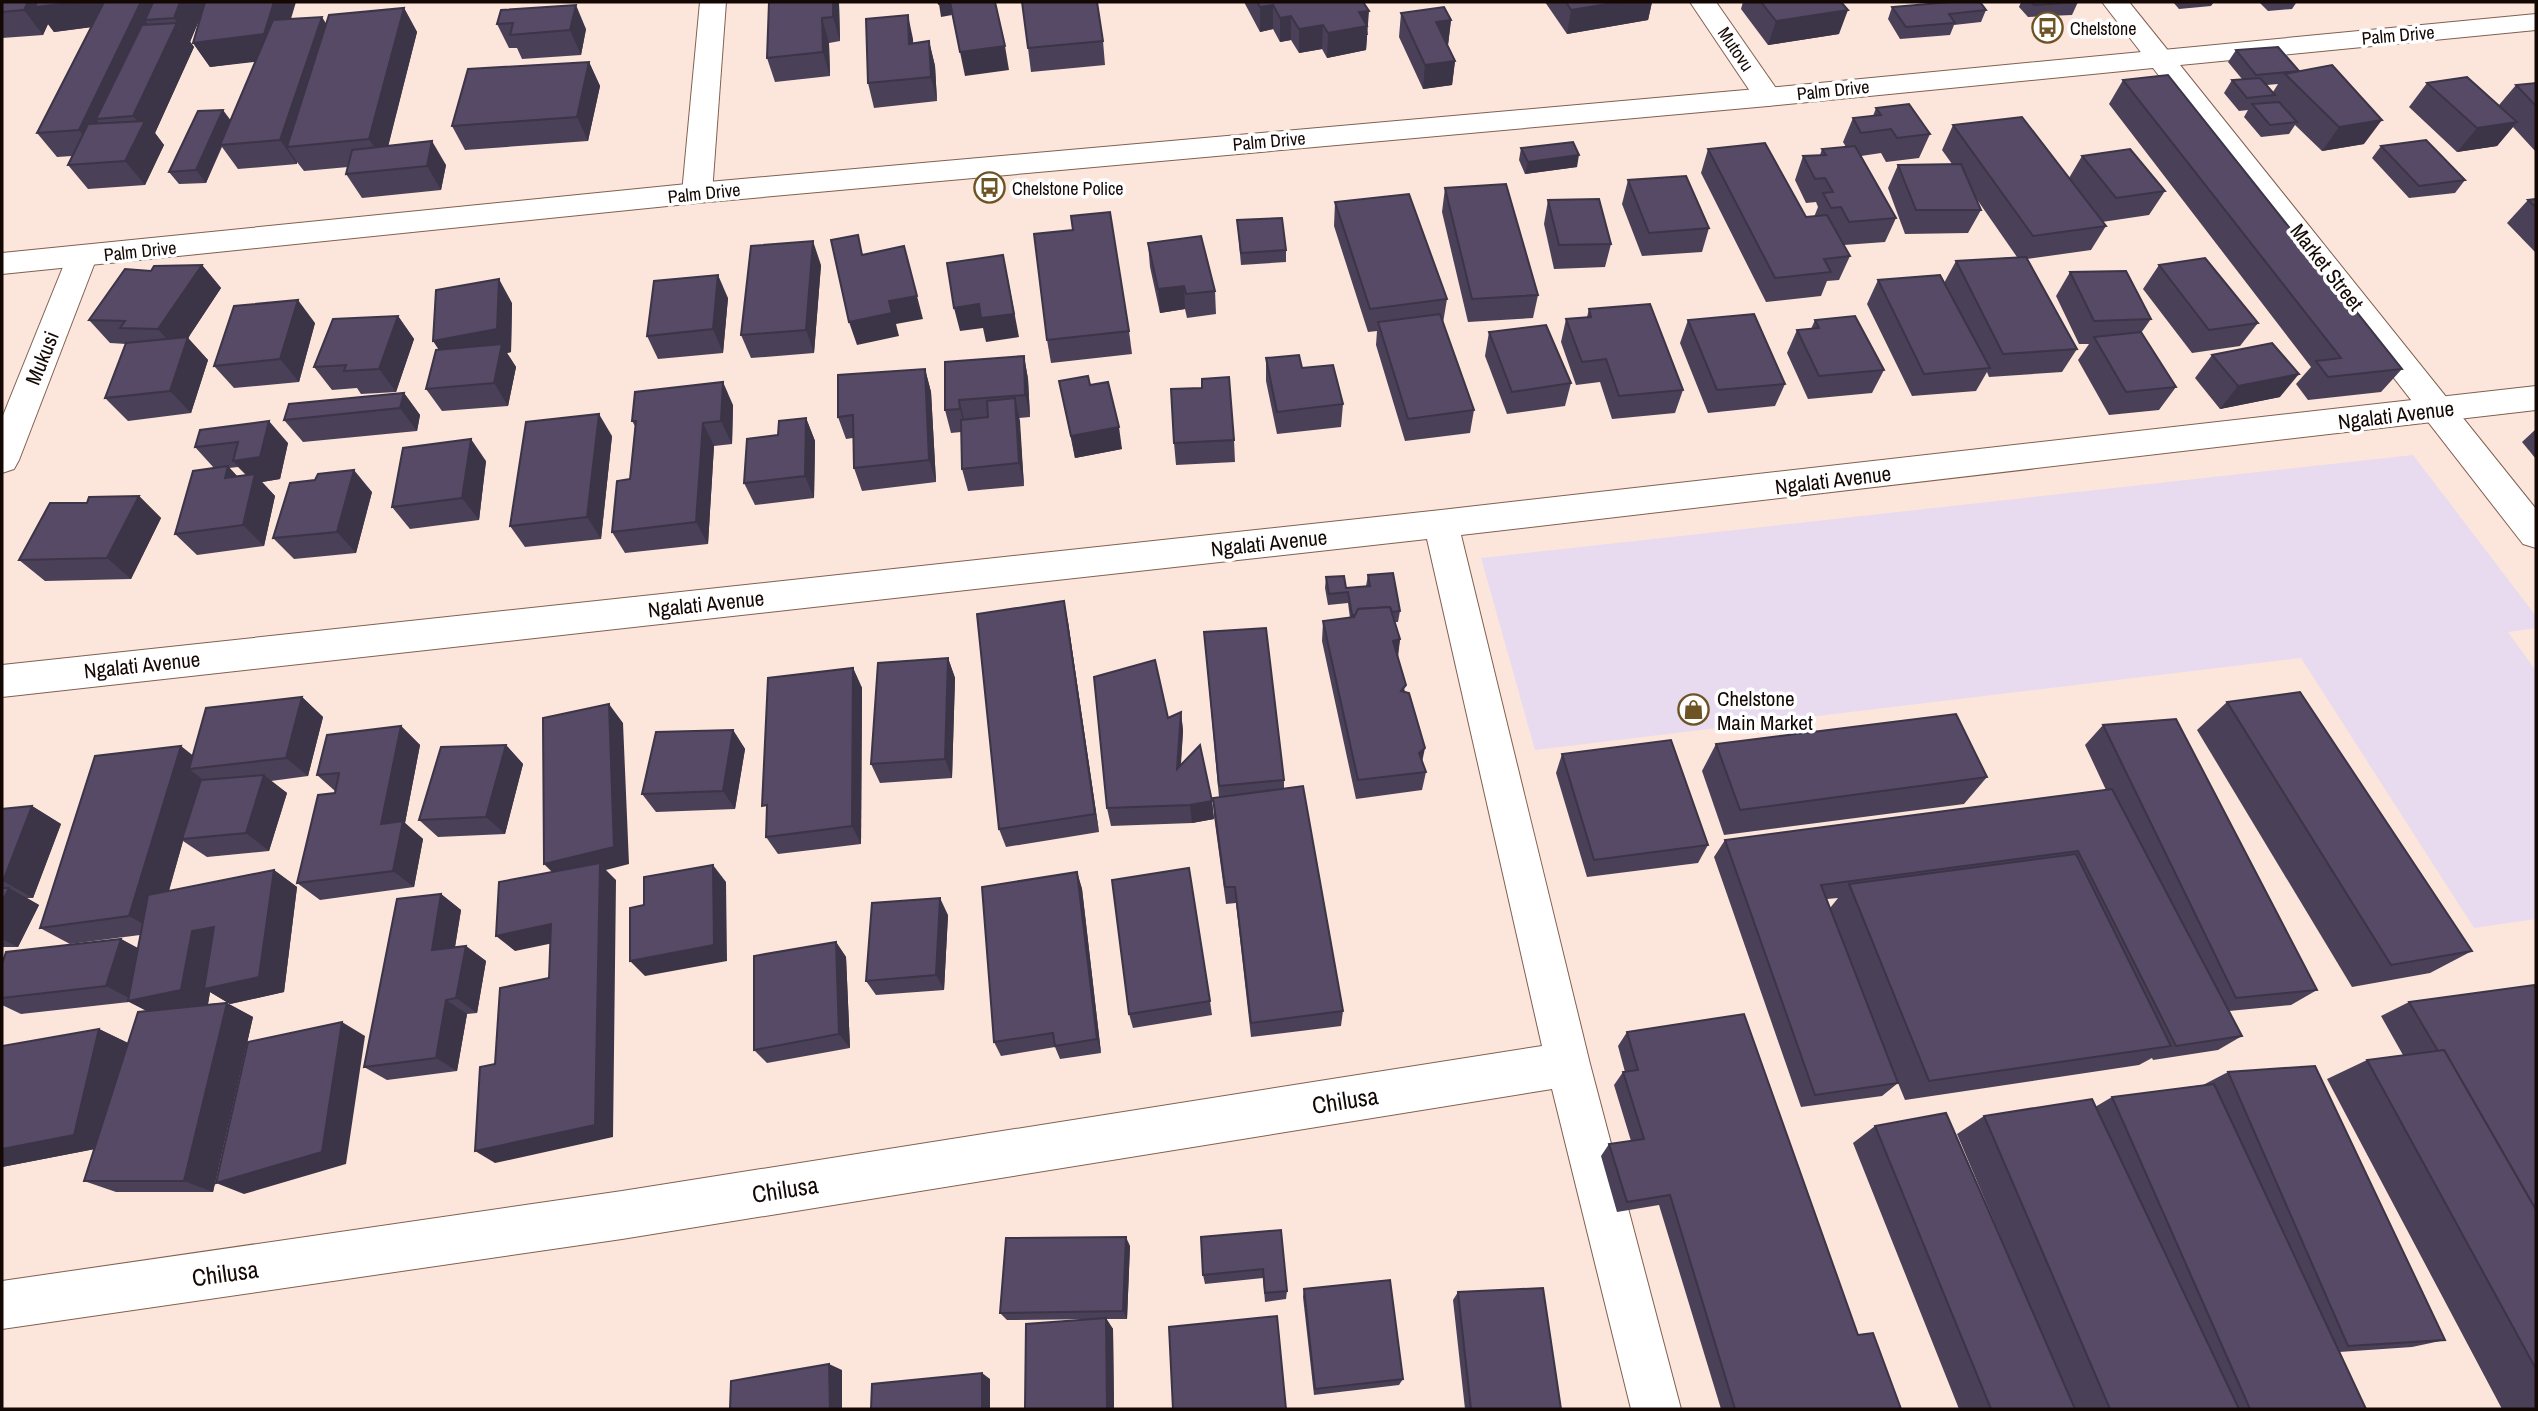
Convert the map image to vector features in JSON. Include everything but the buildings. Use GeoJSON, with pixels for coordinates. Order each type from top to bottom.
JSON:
{"type":"FeatureCollection","features":[{"type":"Feature","properties":{"kind":"street"},"geometry":{"type":"LineString","coordinates":[[697,193],[713,2]]}},
{"type":"Feature","properties":{"kind":"street","name":"Mutovu"},"geometry":{"type":"LineString","coordinates":[[1703,2],[1768,97]]}},
{"type":"Feature","properties":{"kind":"street","name":"Market Street"},"geometry":{"type":"LineString","coordinates":[[2115,2],[2536,534]]}},
{"type":"Feature","properties":{"kind":"street","name":"Palm Drive"},"geometry":{"type":"LineString","coordinates":[[2,264],[697,193],[1768,97],[2536,22]]}},
{"type":"Feature","properties":{"kind":"street","name":"Mukusi"},"geometry":{"type":"LineString","coordinates":[[2,460],[82,257]]}},
{"type":"Feature","properties":{"kind":"street","name":"Ngalati Avenue"},"geometry":{"type":"LineString","coordinates":[[2,681],[1441,524],[2536,398]]}},
{"type":"Feature","properties":{"kind":"street"},"geometry":{"type":"LineString","coordinates":[[1441,524],[1568,1064],[1656,1409]]}},
{"type":"Feature","properties":{"kind":"street","name":"Chilusa"},"geometry":{"type":"LineString","coordinates":[[2,1305],[636,1213],[1568,1064]]}},
{"type":"Feature","properties":{"kind":"shaded area","name":"Chelstone Main Market"},"geometry":{"type":"Polygon","coordinates":[[[2413,455],[2536,616],[2536,628],[2508,632],[2536,671],[2536,919],[2474,928],[2301,658],[1535,750],[1481,558],[2413,455]]]}},
{"type":"Feature","properties":{"kind":"place","name":"Chelstone"},"geometry":{"type":"Point","coordinates":[2047,28]}},
{"type":"Feature","properties":{"kind":"place","name":"Chelstone Police"},"geometry":{"type":"Point","coordinates":[989,188]}},
{"type":"Feature","properties":{"kind":"place","name":"Chelstone Main Market"},"geometry":{"type":"Point","coordinates":[1694,710]}}]}
